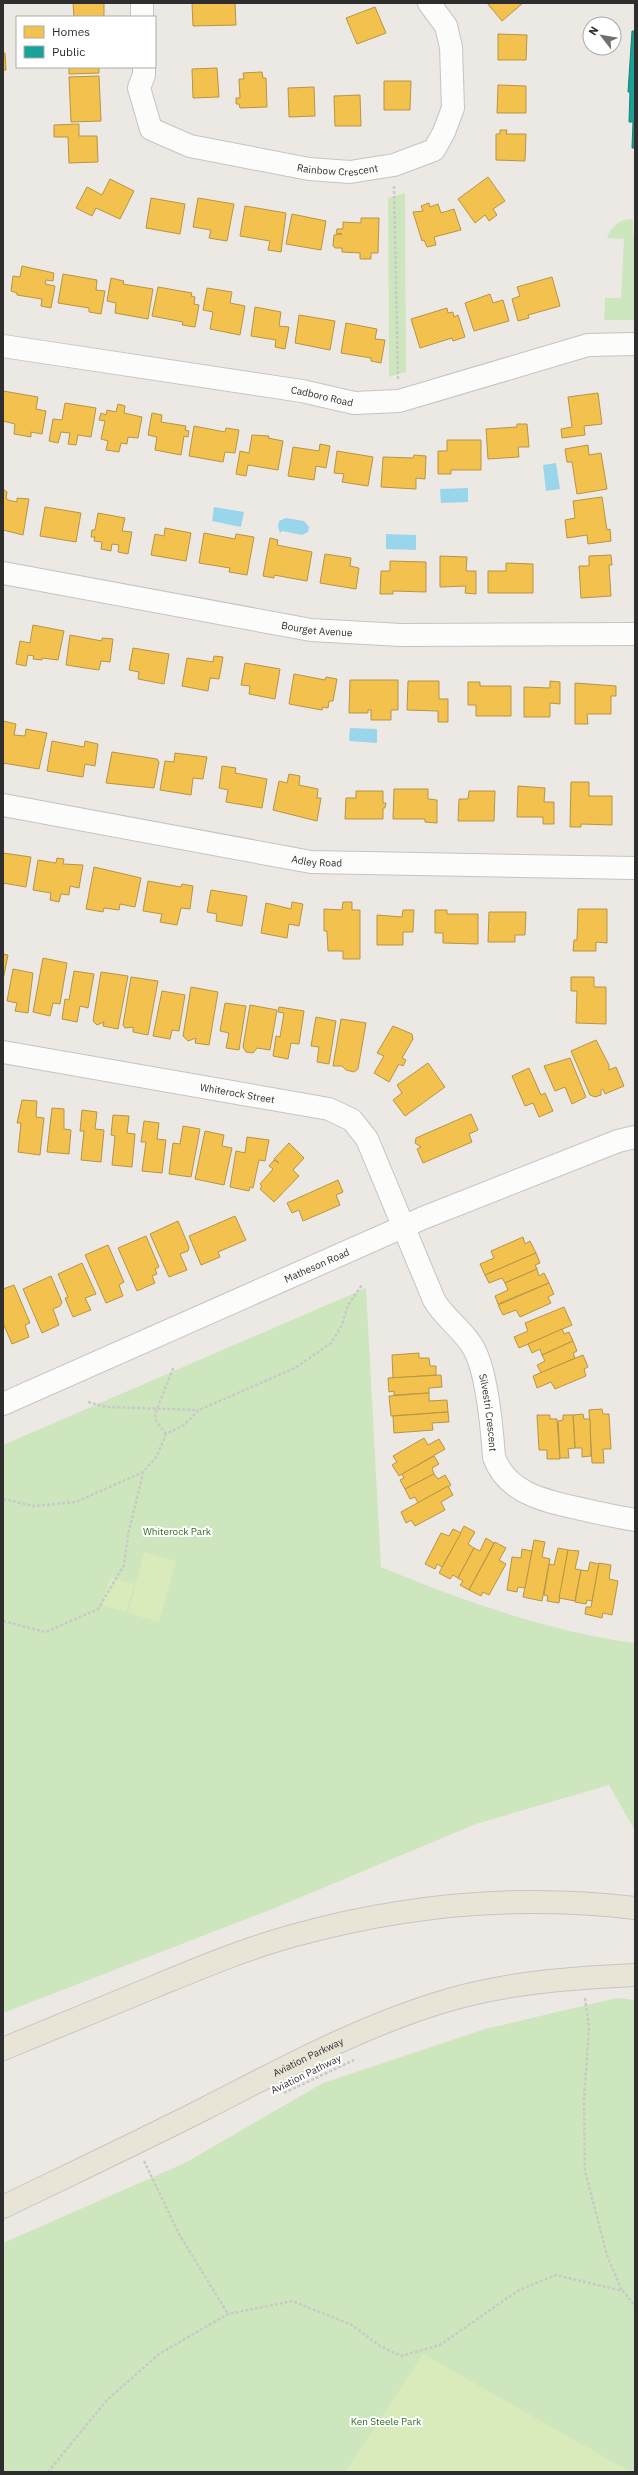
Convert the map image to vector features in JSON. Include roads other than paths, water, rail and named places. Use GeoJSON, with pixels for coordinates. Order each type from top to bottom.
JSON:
{"type":"FeatureCollection","features":[{"type":"Feature","properties":{"kind":"main road"},"geometry":{"type":"LineString","coordinates":[[3,2049],[200,1968],[283,1939],[349,1922],[407,1910],[465,1904],[560,1902],[635,1908]]}},
{"type":"Feature","properties":{"kind":"main road","name":"Aviation Parkway"},"geometry":{"type":"LineString","coordinates":[[3,2207],[102,2160],[311,2055],[373,2026],[453,1999],[528,1983],[635,1975]]}},
{"type":"Feature","properties":{"kind":"street"},"geometry":{"type":"LineString","coordinates":[[142,3],[142,16]]}},
{"type":"Feature","properties":{"kind":"street","name":"Rainbow Crescent"},"geometry":{"type":"LineString","coordinates":[[144,68],[144,75],[139,88],[151,129],[190,146],[308,169],[350,172],[394,165],[434,150],[444,132],[453,108],[451,47],[446,26],[429,3]]}},
{"type":"Feature","properties":{"kind":"street","name":"Cadboro Road"},"geometry":{"type":"LineString","coordinates":[[3,346],[302,391],[354,403],[399,401],[588,345],[635,344]]}},
{"type":"Feature","properties":{"kind":"street","name":"Bourget Avenue"},"geometry":{"type":"LineString","coordinates":[[3,573],[311,630],[401,635],[635,634]]}},
{"type":"Feature","properties":{"kind":"street","name":"Adley Road"},"geometry":{"type":"LineString","coordinates":[[3,805],[311,862],[635,868]]}},
{"type":"Feature","properties":{"kind":"street","name":"Whiterock Street"},"geometry":{"type":"LineString","coordinates":[[3,1052],[328,1109],[352,1120],[367,1139],[405,1228]]}},
{"type":"Feature","properties":{"kind":"street","name":"Matheson Road"},"geometry":{"type":"LineString","coordinates":[[3,1404],[405,1228],[618,1141],[635,1137]]}},
{"type":"Feature","properties":{"kind":"street","name":"Silvestri Crescent"},"geometry":{"type":"LineString","coordinates":[[405,1228],[439,1309],[474,1348],[478,1359],[494,1457],[497,1467],[521,1491],[544,1501],[635,1520]]}},
{"type":"Feature","properties":{"kind":"water"},"geometry":{"type":"Polygon","coordinates":[[[556,463],[560,489],[546,491],[543,465],[556,463]]]}},
{"type":"Feature","properties":{"kind":"water"},"geometry":{"type":"Polygon","coordinates":[[[468,488],[468,502],[441,503],[440,489],[468,488]]]}},
{"type":"Feature","properties":{"kind":"water"},"geometry":{"type":"Polygon","coordinates":[[[214,507],[244,512],[241,527],[212,521],[214,507]]]}},
{"type":"Feature","properties":{"kind":"water"},"geometry":{"type":"Polygon","coordinates":[[[286,518],[304,521],[309,527],[308,532],[302,535],[282,531],[280,533],[278,527],[279,521],[286,518]]]}},
{"type":"Feature","properties":{"kind":"water"},"geometry":{"type":"Polygon","coordinates":[[[386,534],[416,535],[416,550],[386,549],[386,534]]]}},
{"type":"Feature","properties":{"kind":"water"},"geometry":{"type":"Polygon","coordinates":[[[350,728],[377,729],[377,743],[349,741],[350,728]]]}},
{"type":"Feature","properties":{"kind":"park label","name":"Whiterock Park"},"geometry":{"type":"Point","coordinates":[177,1531]}},
{"type":"Feature","properties":{"kind":"park label","name":"Ken Steele Park"},"geometry":{"type":"Point","coordinates":[386,2421]}}]}
